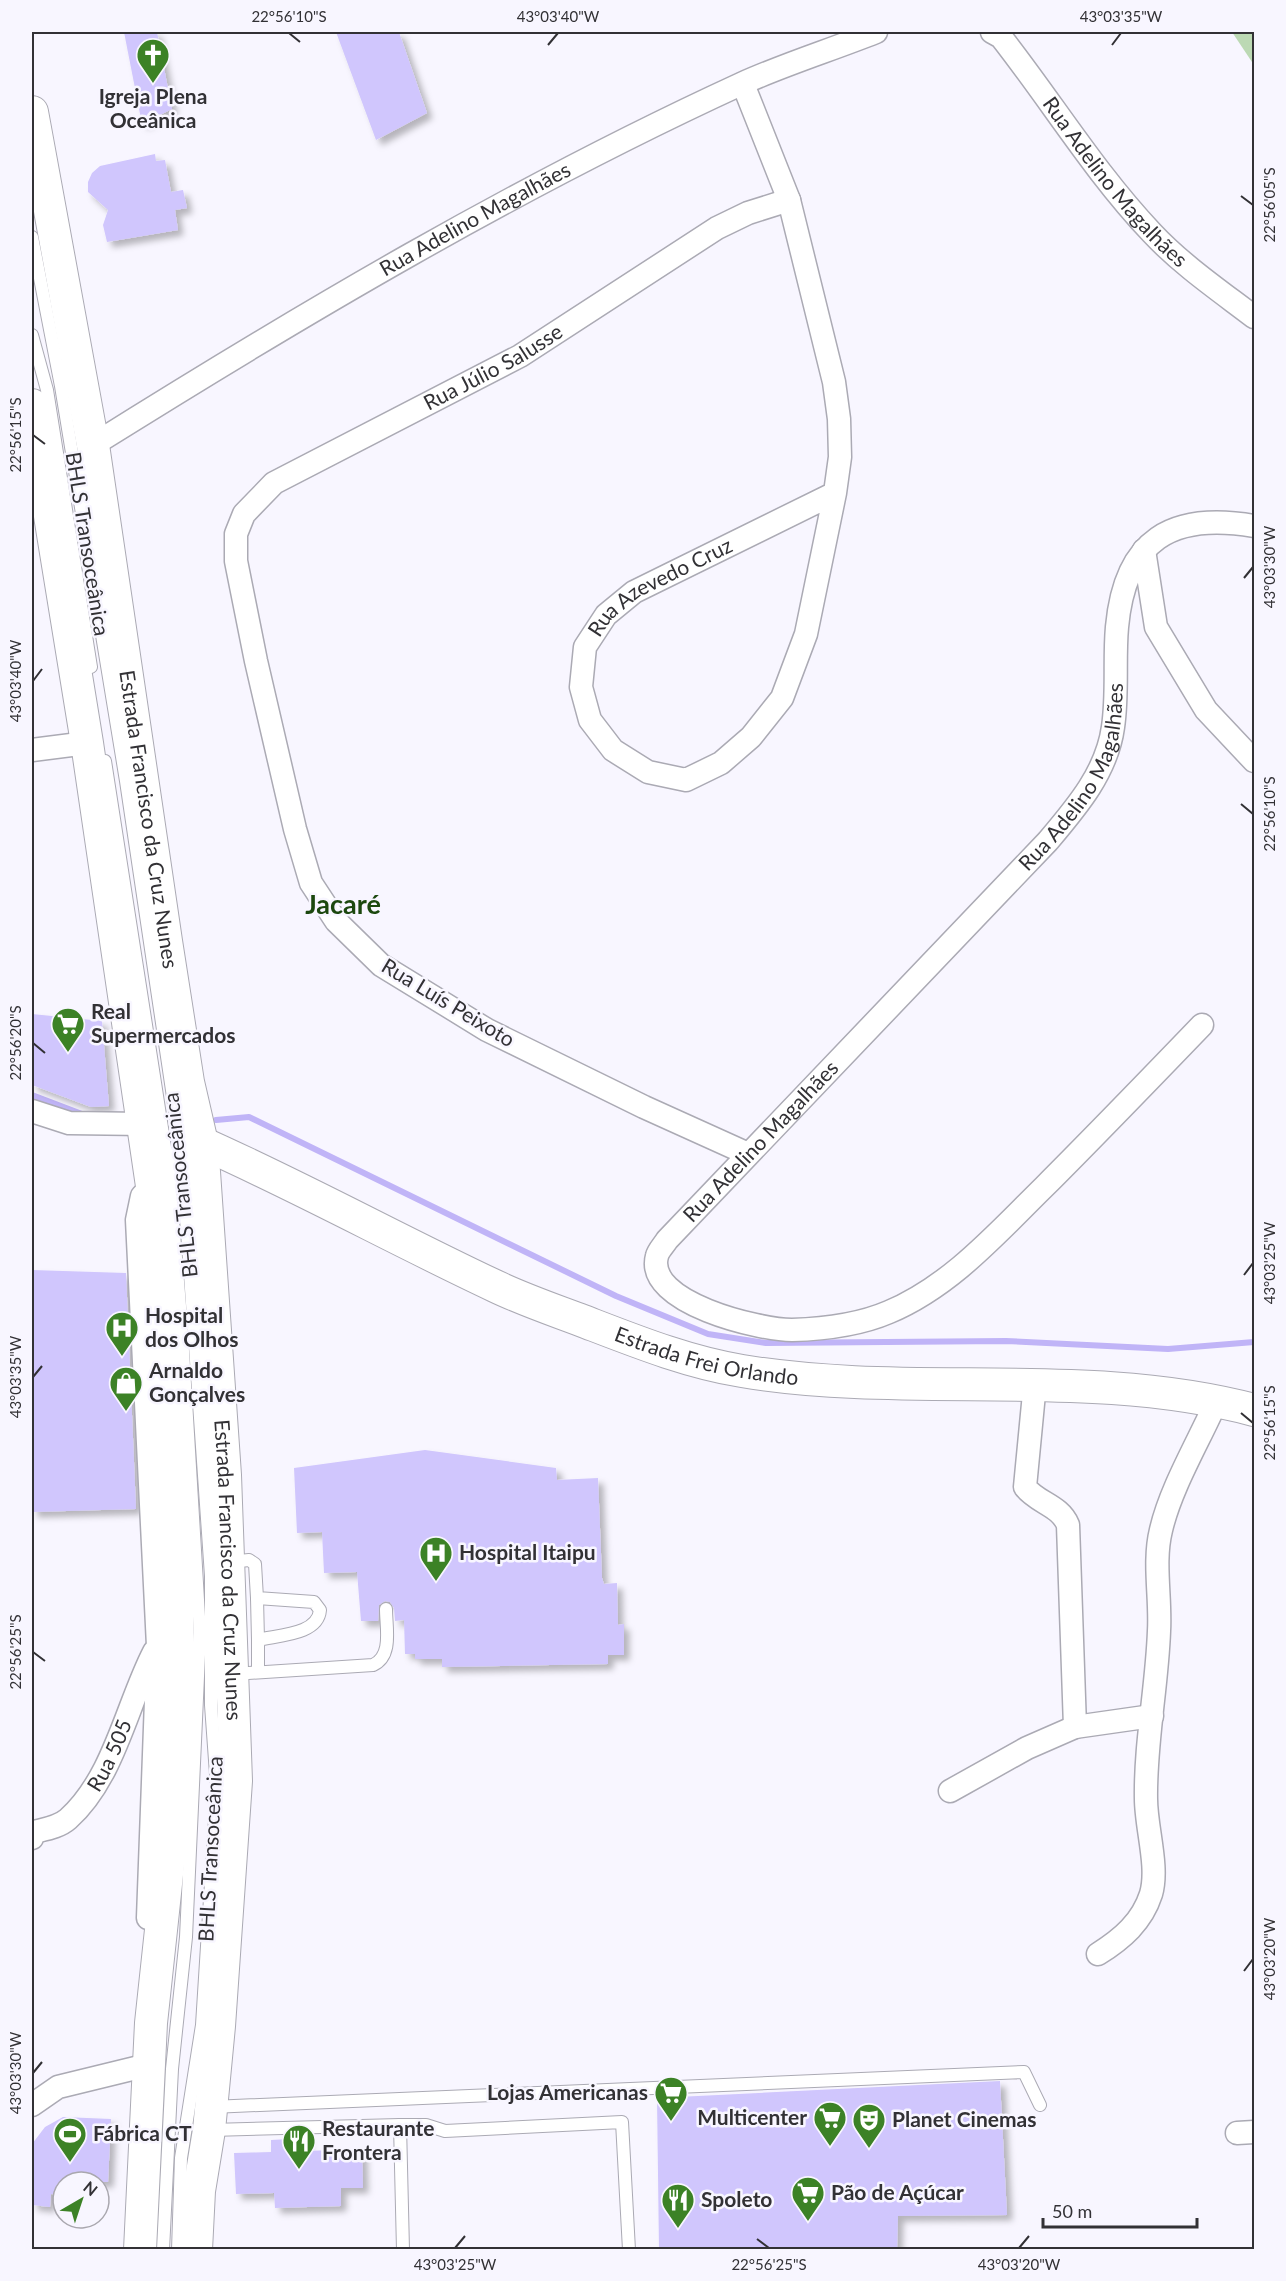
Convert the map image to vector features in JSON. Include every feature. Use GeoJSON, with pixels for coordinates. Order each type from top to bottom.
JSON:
{"type":"FeatureCollection","features":[{"type":"Feature","properties":{"kind":"main road","name":"Estrada Francisco da Cruz Nunes"},"geometry":{"type":"LineString","coordinates":[[32,112],[93,445],[188,1082],[176,1166],[180,1643],[174,1809],[154,1995],[160,2067],[148,2124],[140,2250]]}},
{"type":"Feature","properties":{"kind":"main road","name":"Estrada Francisco da Cruz Nunes"},"geometry":{"type":"LineString","coordinates":[[33,421],[43,530],[95,743],[144,1124],[176,1166],[245,1673],[236,1756],[235,1811],[210,2127],[215,2186],[196,2247]]}},
{"type":"Feature","properties":{"kind":"main road","name":"Estrada Frei Orlando"},"geometry":{"type":"LineString","coordinates":[[176,1166],[663,1352],[740,1370],[864,1383],[1035,1383],[1217,1400],[1254,1410]]}},
{"type":"Feature","properties":{"kind":"street","name":"Rua Adelino Magalhães"},"geometry":{"type":"LineString","coordinates":[[93,445],[379,274],[591,158],[742,84],[876,32]]}},
{"type":"Feature","properties":{"kind":"street","name":"Rua Adelino Magalhães"},"geometry":{"type":"LineString","coordinates":[[1000,33],[1111,186],[1153,234],[1191,270],[1254,317]]}},
{"type":"Feature","properties":{"kind":"street","name":"Rua Azevedo Cruz"},"geometry":{"type":"LineString","coordinates":[[742,84],[789,200],[834,382],[839,428],[835,493],[806,634],[782,698],[752,737],[721,763],[686,780],[648,772],[613,750],[590,720],[581,687],[585,646],[606,615],[634,592],[835,493]]}},
{"type":"Feature","properties":{"kind":"street","name":"Rua Júlio Salusse"},"geometry":{"type":"LineString","coordinates":[[236,561],[236,534],[244,513],[274,483],[520,356],[717,228],[748,213],[789,200]]}},
{"type":"Feature","properties":{"kind":"street","name":"Rua Adelino Magalhães"},"geometry":{"type":"LineString","coordinates":[[1203,1025],[982,1248],[938,1284],[889,1312],[839,1327],[789,1330],[745,1324],[710,1313],[679,1296],[664,1282],[657,1269],[657,1255],[667,1240],[1048,841],[1077,807],[1103,764],[1113,728],[1117,626],[1122,594],[1144,550],[1168,531],[1196,522],[1227,521],[1254,526]]}},
{"type":"Feature","properties":{"kind":"street"},"geometry":{"type":"LineString","coordinates":[[1144,550],[1156,627],[1206,710],[1254,761]]}},
{"type":"Feature","properties":{"kind":"street","name":"Rua Luís Peixoto"},"geometry":{"type":"LineString","coordinates":[[236,561],[256,661],[295,829],[311,883],[336,921],[381,964],[487,1030],[644,1107],[748,1154]]}},
{"type":"Feature","properties":{"kind":"street"},"geometry":{"type":"LineString","coordinates":[[32,750],[95,743]]}},
{"type":"Feature","properties":{"kind":"street"},"geometry":{"type":"LineString","coordinates":[[32,1113],[69,1123],[144,1124]]}},
{"type":"Feature","properties":{"kind":"street"},"geometry":{"type":"LineString","coordinates":[[154,1995],[147,1956],[158,1646],[144,1503],[137,1220],[142,1196],[176,1166]]}},
{"type":"Feature","properties":{"kind":"street"},"geometry":{"type":"LineString","coordinates":[[1035,1383],[1025,1486],[1030,1494],[1058,1510],[1068,1525],[1075,1727]]}},
{"type":"Feature","properties":{"kind":"street"},"geometry":{"type":"LineString","coordinates":[[1098,1954],[1120,1940],[1134,1926],[1144,1911],[1152,1892],[1154,1874],[1146,1814],[1145,1782],[1159,1631],[1161,1531],[1170,1503],[1217,1400]]}},
{"type":"Feature","properties":{"kind":"street","name":"Rua 505"},"geometry":{"type":"LineString","coordinates":[[32,1834],[67,1820],[83,1802],[130,1715],[139,1681],[158,1646]]}},
{"type":"Feature","properties":{"kind":"street"},"geometry":{"type":"LineString","coordinates":[[950,1791],[1027,1748],[1075,1727],[1152,1716]]}},
{"type":"Feature","properties":{"kind":"street"},"geometry":{"type":"LineString","coordinates":[[32,2105],[58,2087],[160,2067]]}},
{"type":"Feature","properties":{"kind":"lane","name":"BHLS Transoceânica"},"geometry":{"type":"LineString","coordinates":[[32,237],[61,386],[126,781],[176,1166],[211,1576],[211,1705],[217,1788],[202,2025],[185,2121],[179,2176],[196,2247]]}},
{"type":"Feature","properties":{"kind":"lane","name":"BHLS Transoceânica"},"geometry":{"type":"LineString","coordinates":[[32,335],[47,390],[93,684]]}},
{"type":"Feature","properties":{"kind":"lane","name":"BHLS Transoceânica"},"geometry":{"type":"LineString","coordinates":[[95,743],[176,1166],[181,1318],[200,1633],[186,1937],[160,2067],[163,2250]]}},
{"type":"Feature","properties":{"kind":"lane"},"geometry":{"type":"LineString","coordinates":[[229,1562],[249,1560],[255,1564],[258,1640],[245,1673],[373,1665],[382,1661],[386,1654],[386,1608]]}},
{"type":"Feature","properties":{"kind":"lane"},"geometry":{"type":"LineString","coordinates":[[257,1598],[314,1602],[320,1611],[319,1620],[312,1628],[258,1640]]}},
{"type":"Feature","properties":{"kind":"lane"},"geometry":{"type":"LineString","coordinates":[[210,2127],[1024,2072],[1040,2105]]}},
{"type":"Feature","properties":{"kind":"lane"},"geometry":{"type":"LineString","coordinates":[[210,2127],[426,2125],[444,2131],[622,2122],[629,2250]]}},
{"type":"Feature","properties":{"kind":"lane"},"geometry":{"type":"LineString","coordinates":[[400,2125],[403,2250]]}},
{"type":"Feature","properties":{"kind":"lane"},"geometry":{"type":"LineString","coordinates":[[179,2176],[196,2247]]}},
{"type":"Feature","properties":{"kind":"green space"},"geometry":{"type":"Polygon","coordinates":[[[1232,32],[1254,32],[1254,65],[1232,32]]]}},
{"type":"Feature","properties":{"kind":"building"},"geometry":{"type":"Polygon","coordinates":[[[124,32],[157,32],[172,109],[142,124],[124,32]]]}},
{"type":"Feature","properties":{"kind":"building"},"geometry":{"type":"Polygon","coordinates":[[[336,32],[399,32],[427,113],[376,140],[336,32]]]}},
{"type":"Feature","properties":{"kind":"building"},"geometry":{"type":"Polygon","coordinates":[[[155,154],[156,161],[165,160],[171,192],[183,190],[187,208],[175,210],[178,230],[107,242],[103,225],[108,210],[88,192],[88,182],[92,173],[100,166],[155,154]]]}},
{"type":"Feature","properties":{"kind":"building","name":"Real Supermercados"},"geometry":{"type":"Polygon","coordinates":[[[32,1014],[102,1021],[109,1106],[91,1107],[32,1085],[32,1014]]]}},
{"type":"Feature","properties":{"kind":"building"},"geometry":{"type":"Polygon","coordinates":[[[32,1270],[126,1273],[136,1509],[32,1512],[32,1270]]]}},
{"type":"Feature","properties":{"kind":"building","name":"Hospital Itaipu"},"geometry":{"type":"Polygon","coordinates":[[[425,1450],[556,1468],[557,1480],[598,1478],[602,1578],[604,1584],[617,1583],[618,1625],[624,1624],[624,1655],[608,1655],[608,1664],[442,1667],[442,1659],[415,1659],[415,1654],[405,1654],[404,1620],[395,1621],[394,1608],[390,1602],[385,1601],[379,1605],[378,1621],[361,1621],[357,1572],[324,1573],[322,1532],[297,1533],[294,1468],[425,1450]]]}},
{"type":"Feature","properties":{"kind":"building","name":"Multicenter"},"geometry":{"type":"Polygon","coordinates":[[[1000,2081],[1007,2215],[898,2216],[897,2250],[659,2250],[657,2098],[1000,2081]]]}},
{"type":"Feature","properties":{"kind":"building","name":"Fábrica CT"},"geometry":{"type":"Polygon","coordinates":[[[63,2117],[111,2119],[109,2170],[51,2170],[50,2207],[32,2205],[32,2144],[45,2127],[63,2117]]]}},
{"type":"Feature","properties":{"kind":"building","name":"Restaurante Frontera"},"geometry":{"type":"Polygon","coordinates":[[[306,2138],[306,2151],[362,2149],[363,2188],[341,2188],[341,2206],[275,2208],[274,2193],[236,2194],[234,2153],[271,2152],[271,2140],[306,2138]]]}},
{"type":"Feature","properties":{"kind":"waterway"},"geometry":{"type":"LineString","coordinates":[[32,1095],[82,1114]]}},
{"type":"Feature","properties":{"kind":"waterway"},"geometry":{"type":"LineString","coordinates":[[216,1120],[249,1117],[616,1296],[708,1334],[766,1343],[1006,1341],[1168,1349],[1254,1342]]}},
{"type":"Feature","properties":{"kind":"place","name":"Igreja Plena Oceânica"},"geometry":{"type":"Point","coordinates":[153,84]}},
{"type":"Feature","properties":{"kind":"place","name":"Real Supermercados"},"geometry":{"type":"Point","coordinates":[68,1053]}},
{"type":"Feature","properties":{"kind":"place","name":"Hospital dos Olhos"},"geometry":{"type":"Point","coordinates":[122,1357]}},
{"type":"Feature","properties":{"kind":"place","name":"Arnaldo Gonçalves"},"geometry":{"type":"Point","coordinates":[126,1412]}},
{"type":"Feature","properties":{"kind":"place","name":"Hospital Itaipu"},"geometry":{"type":"Point","coordinates":[436,1582]}},
{"type":"Feature","properties":{"kind":"place","name":"Lojas Americanas"},"geometry":{"type":"Point","coordinates":[671,2122]}},
{"type":"Feature","properties":{"kind":"place","name":"Multicenter"},"geometry":{"type":"Point","coordinates":[830,2147]}},
{"type":"Feature","properties":{"kind":"place","name":"Planet Cinemas"},"geometry":{"type":"Point","coordinates":[869,2149]}},
{"type":"Feature","properties":{"kind":"place","name":"Fábrica CT"},"geometry":{"type":"Point","coordinates":[70,2163]}},
{"type":"Feature","properties":{"kind":"place","name":"Restaurante Frontera"},"geometry":{"type":"Point","coordinates":[299,2170]}},
{"type":"Feature","properties":{"kind":"place","name":"Pão de Açúcar"},"geometry":{"type":"Point","coordinates":[808,2222]}},
{"type":"Feature","properties":{"kind":"place","name":"Spoleto"},"geometry":{"type":"Point","coordinates":[678,2229]}},
{"type":"Feature","properties":{"kind":"district","name":"Jacaré"},"geometry":{"type":"Point","coordinates":[343,905]}}]}
